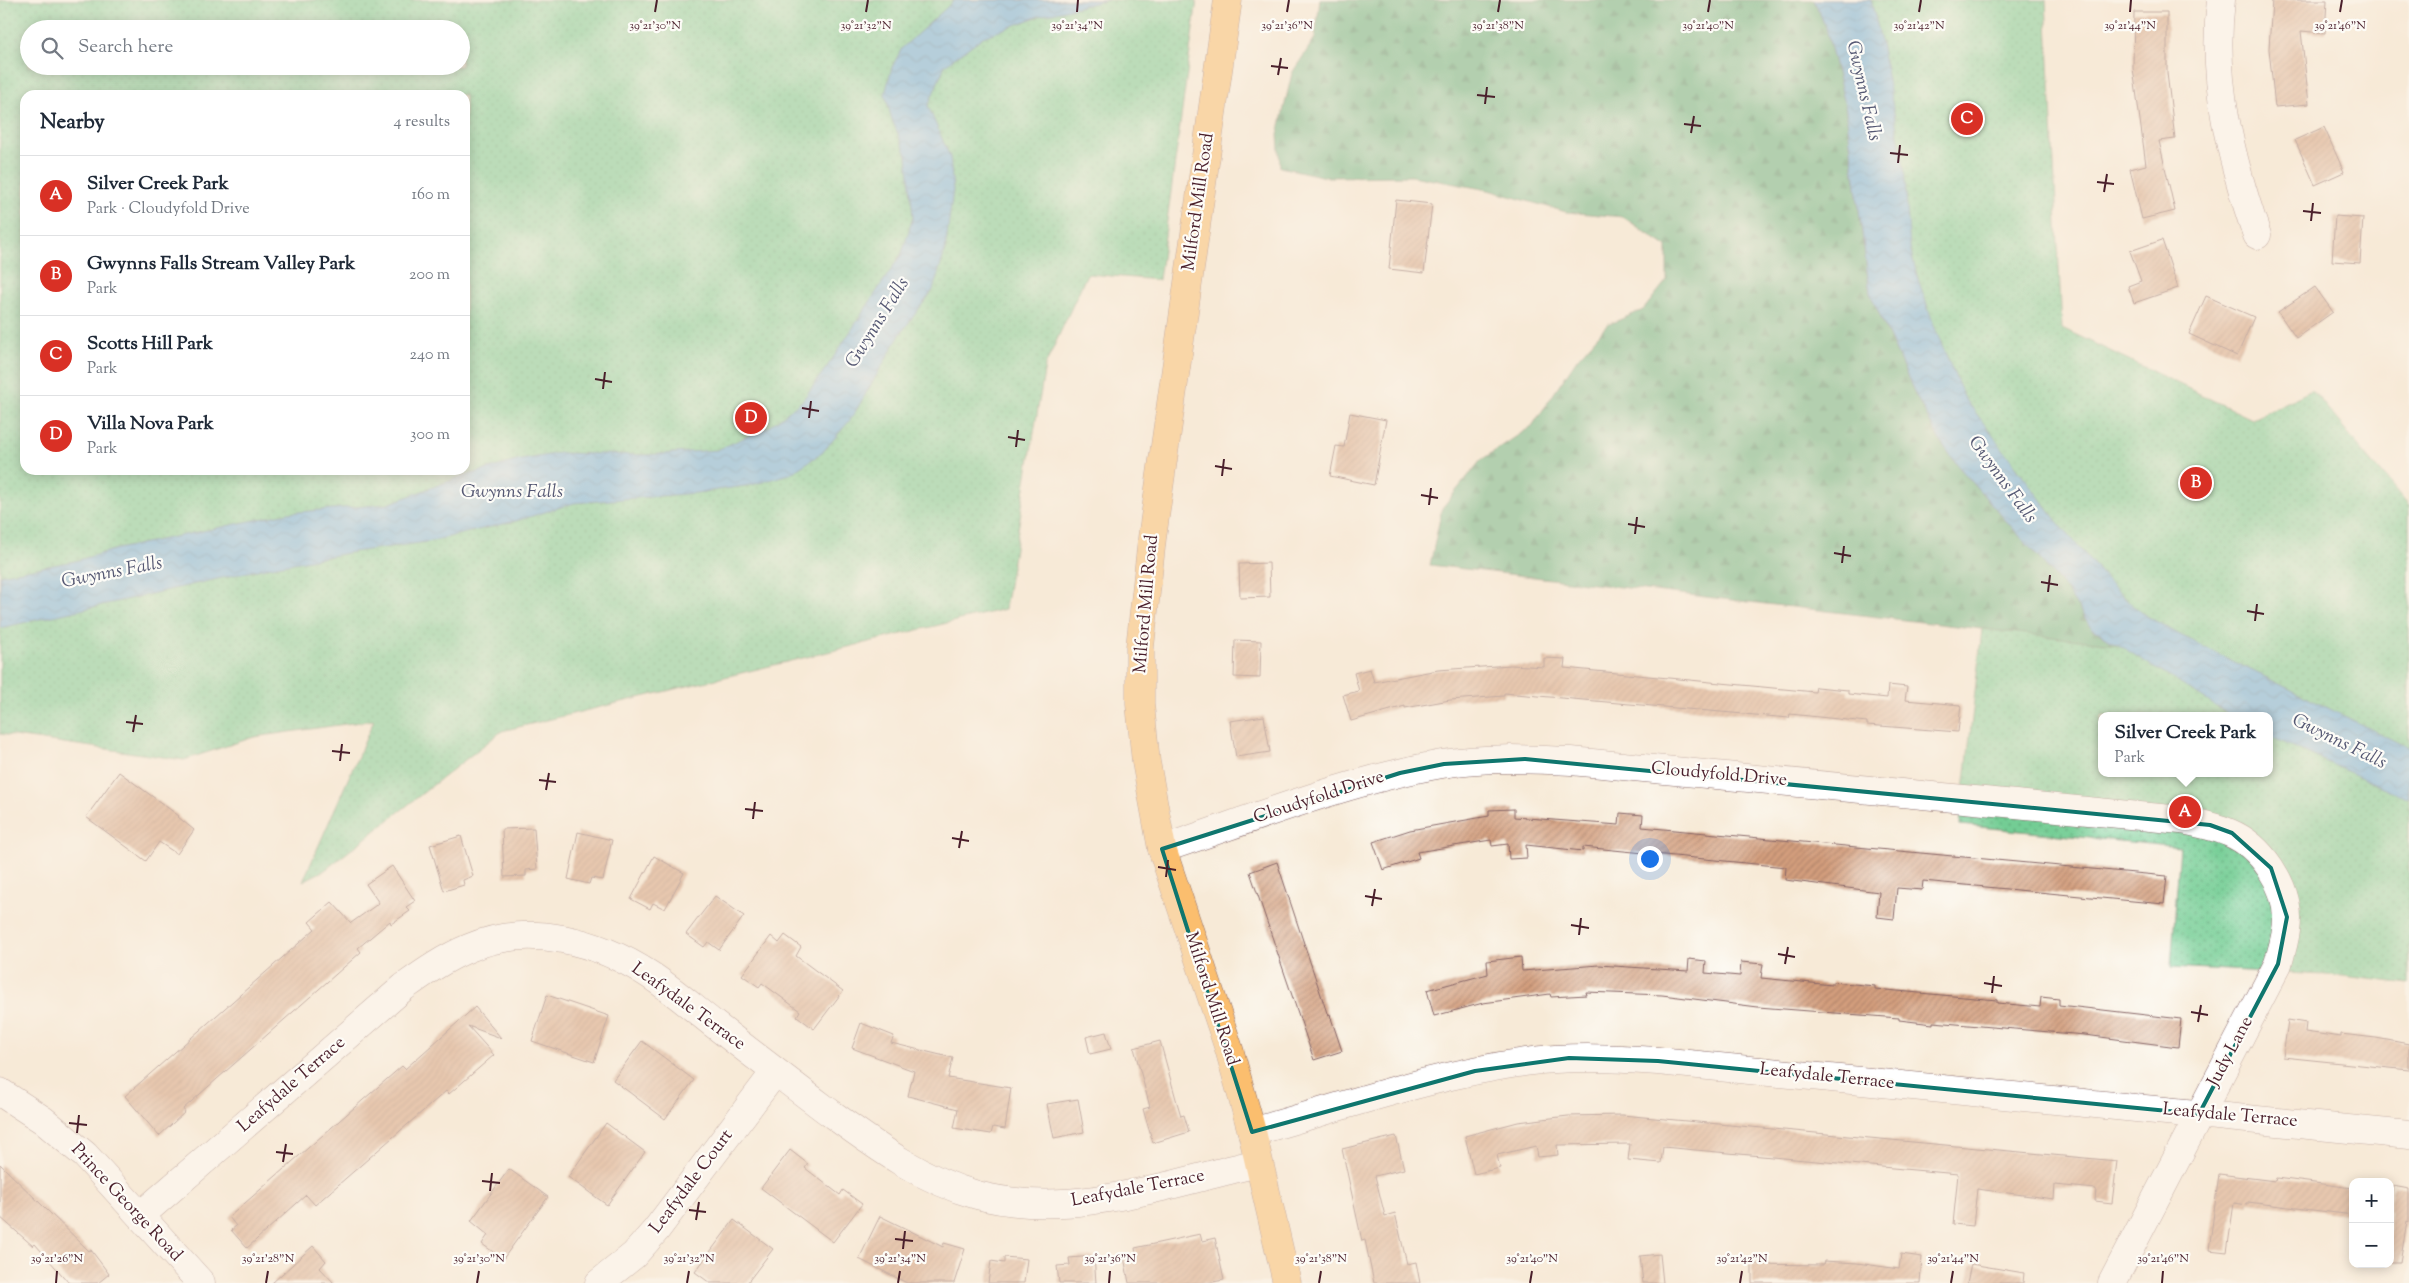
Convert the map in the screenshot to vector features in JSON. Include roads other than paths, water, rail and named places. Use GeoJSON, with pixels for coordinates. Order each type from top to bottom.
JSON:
{"type":"FeatureCollection","features":[{"type":"Feature","properties":{"kind":"main road","name":"Milford Mill Road"},"geometry":{"type":"LineString","coordinates":[[1228,0],[1152,538],[1140,647],[1140,704],[1146,762],[1162,849],[1229,1049],[1252,1132],[1286,1283]]}},
{"type":"Feature","properties":{"kind":"street"},"geometry":{"type":"LineString","coordinates":[[2221,0],[2220,74],[2228,134],[2237,177],[2257,235]]}},
{"type":"Feature","properties":{"kind":"street","name":"Cloudyfold Drive"},"geometry":{"type":"LineString","coordinates":[[1162,849],[1400,773],[1444,764],[1524,759],[1571,761],[2181,820],[2210,825],[2232,833],[2257,851],[2272,868]]}},
{"type":"Feature","properties":{"kind":"street","name":"Judy Lane"},"geometry":{"type":"LineString","coordinates":[[2112,1283],[2278,964],[2284,942],[2287,917],[2282,895],[2272,868]]}},
{"type":"Feature","properties":{"kind":"street","name":"Leafydale Terrace"},"geometry":{"type":"LineString","coordinates":[[141,1215],[404,987],[444,960],[471,947],[500,940],[535,936],[572,940],[606,950],[650,975],[775,1072],[900,1163],[938,1182],[978,1195],[1016,1202],[1056,1205],[1106,1199],[1258,1163]]}},
{"type":"Feature","properties":{"kind":"street","name":"Leafydale Terrace"},"geometry":{"type":"LineString","coordinates":[[1252,1132],[1475,1071],[1526,1062],[1569,1058],[1658,1061],[2409,1135]]}},
{"type":"Feature","properties":{"kind":"street","name":"Leafydale Court"},"geometry":{"type":"LineString","coordinates":[[599,1283],[634,1255],[656,1230],[775,1072]]}},
{"type":"Feature","properties":{"kind":"street","name":"Prince George Road"},"geometry":{"type":"LineString","coordinates":[[0,1092],[42,1120],[85,1155],[201,1283]]}},
{"type":"Feature","properties":{"kind":"water","name":"Gwynns Falls"},"geometry":{"type":"Polygon","coordinates":[[[955,0],[1108,0],[1039,16],[983,37],[945,65],[928,106],[950,157],[953,190],[945,251],[933,290],[901,333],[851,419],[822,453],[790,474],[752,485],[697,493],[574,503],[516,521],[427,542],[353,552],[266,568],[0,628],[0,575],[75,561],[117,549],[288,513],[388,504],[454,479],[516,461],[559,453],[646,455],[717,450],[770,426],[802,401],[829,364],[902,253],[913,217],[907,155],[892,120],[885,94],[892,67],[902,48],[955,0]]]}},
{"type":"Feature","properties":{"kind":"water","name":"Gwynns Falls"},"geometry":{"type":"Polygon","coordinates":[[[1814,0],[1871,0],[1879,32],[1904,167],[1910,248],[1918,279],[1936,331],[1964,397],[2056,520],[2106,579],[2140,612],[2180,635],[2409,748],[2409,799],[2273,738],[2273,712],[2225,712],[2092,628],[2061,583],[1958,466],[1939,439],[1916,396],[1870,293],[1845,104],[1826,28],[1814,0]]]}},
{"type":"Feature","properties":{"kind":"place","name":"Scotts Hill Park"},"geometry":{"type":"Point","coordinates":[1967,119]}},
{"type":"Feature","properties":{"kind":"place","name":"Villa Nova Park"},"geometry":{"type":"Point","coordinates":[751,418]}},
{"type":"Feature","properties":{"kind":"place","name":"Gwynns Falls Stream Valley Park"},"geometry":{"type":"Point","coordinates":[2196,483]}},
{"type":"Feature","properties":{"kind":"place","name":"Silver Creek Park"},"geometry":{"type":"Point","coordinates":[2185,812]}}]}
